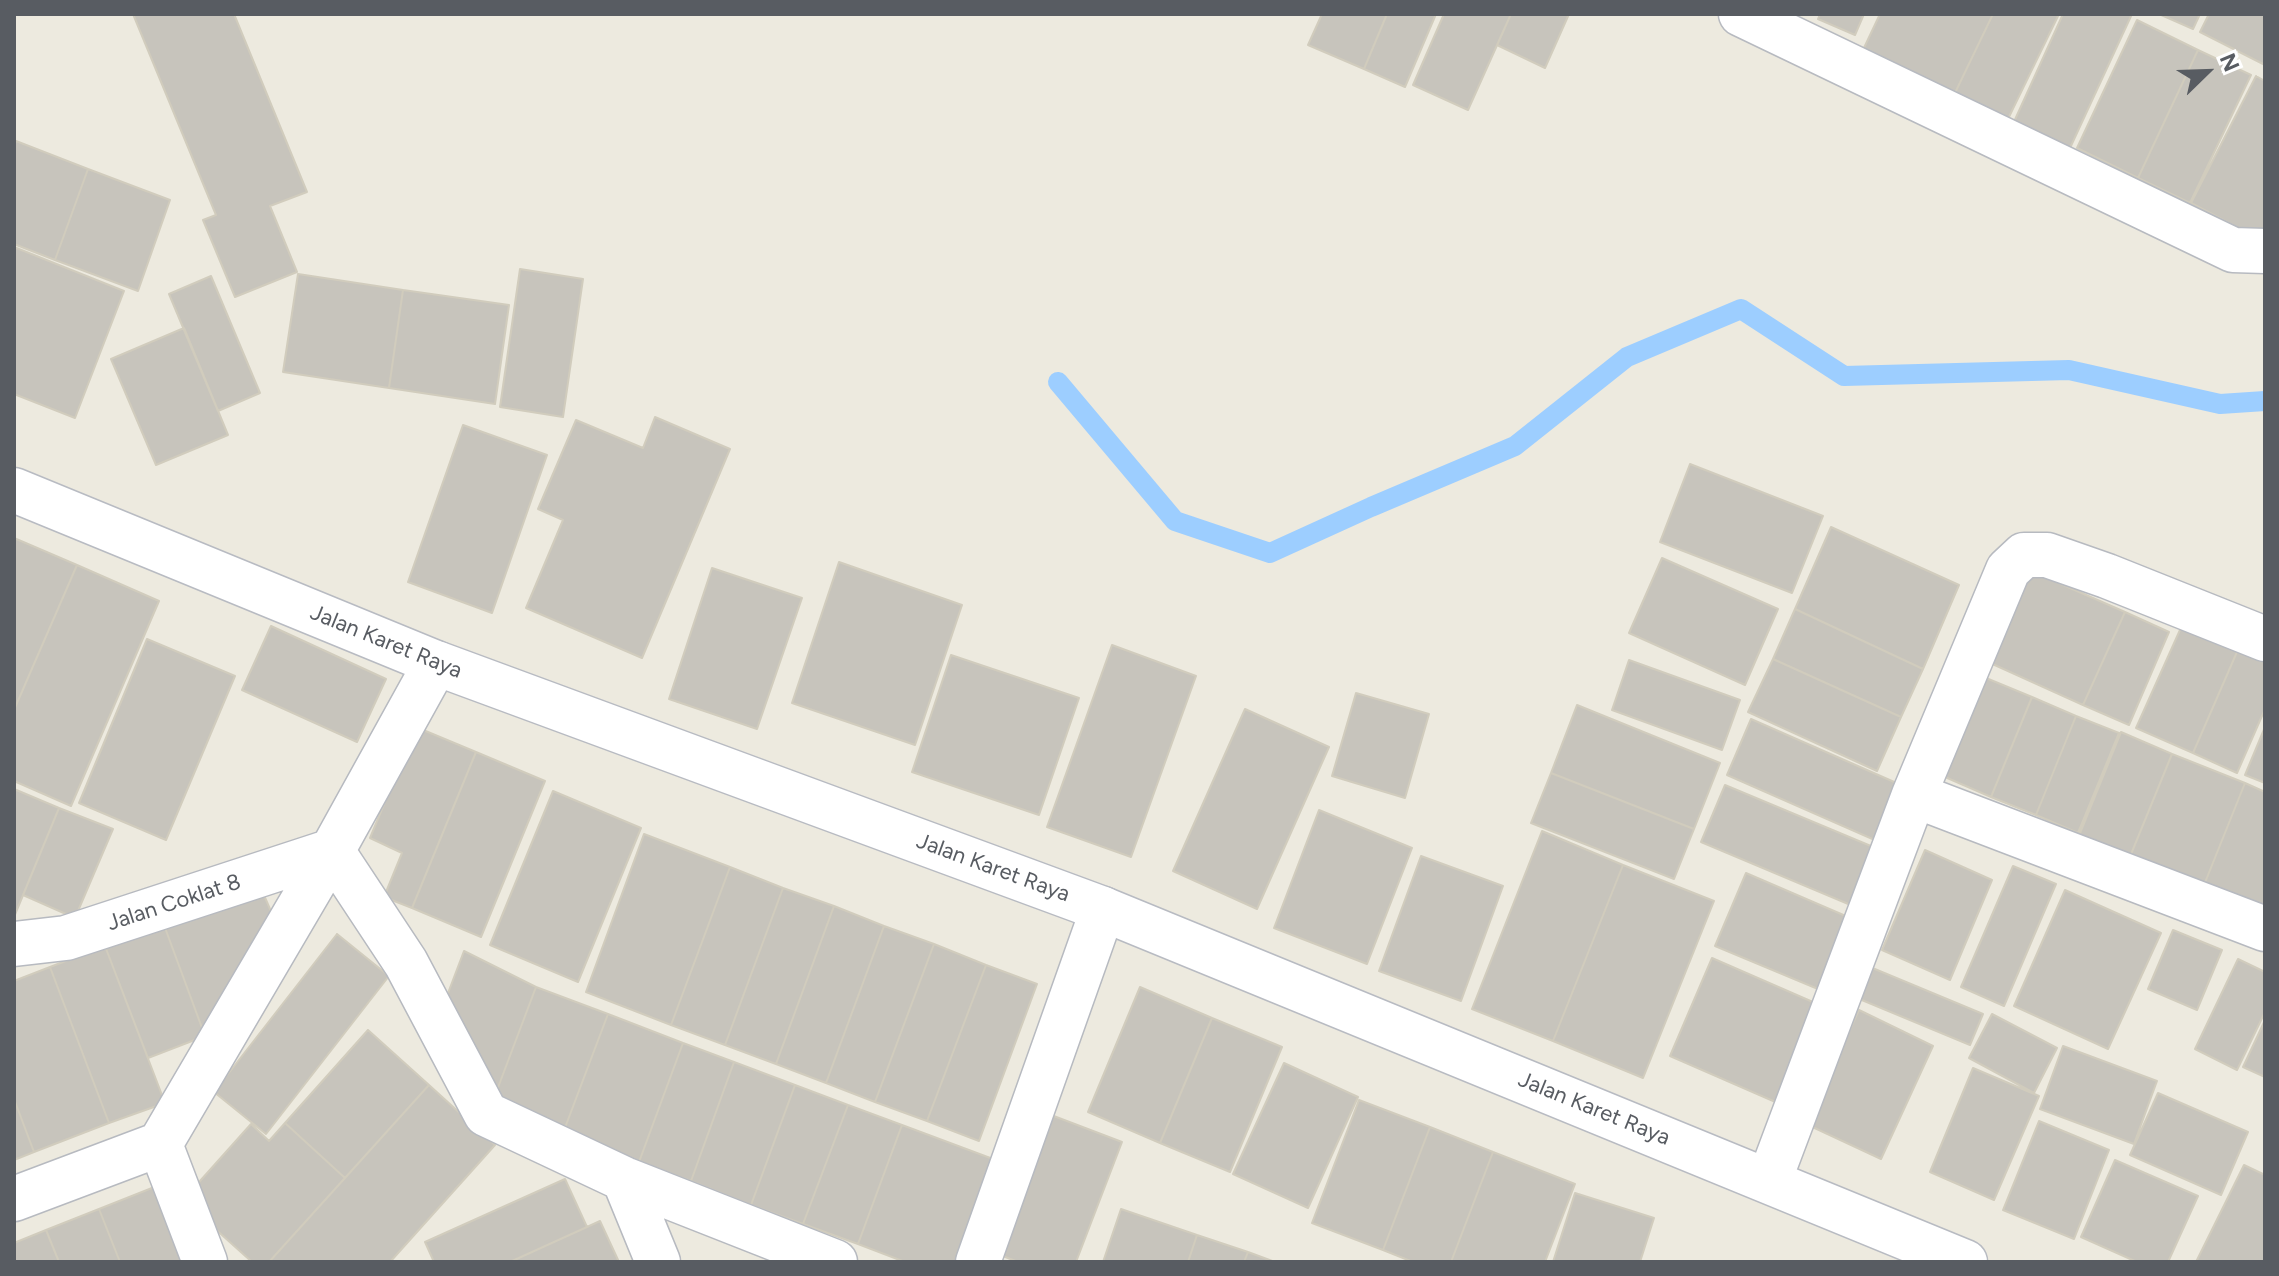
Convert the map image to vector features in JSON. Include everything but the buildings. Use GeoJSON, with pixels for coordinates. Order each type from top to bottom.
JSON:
{"type":"FeatureCollection","features":[{"type":"Feature","properties":{"kind":"street"},"geometry":{"type":"LineString","coordinates":[[1741,14],[2233,250],[2265,251]]}},
{"type":"Feature","properties":{"kind":"street","name":"Jalan Karet Raya"},"geometry":{"type":"LineString","coordinates":[[14,490],[436,663],[1103,909],[1965,1262]]}},
{"type":"Feature","properties":{"kind":"street"},"geometry":{"type":"LineString","coordinates":[[1769,1181],[1914,795],[2008,570],[2024,555],[2047,555],[2265,639]]}},
{"type":"Feature","properties":{"kind":"street"},"geometry":{"type":"LineString","coordinates":[[14,1199],[160,1144],[332,851],[436,663]]}},
{"type":"Feature","properties":{"kind":"street"},"geometry":{"type":"LineString","coordinates":[[1914,795],[2265,929]]}},
{"type":"Feature","properties":{"kind":"street"},"geometry":{"type":"LineString","coordinates":[[332,851],[406,963],[486,1114],[624,1179],[835,1262]]}},
{"type":"Feature","properties":{"kind":"street","name":"Jalan Coklat 8"},"geometry":{"type":"LineString","coordinates":[[14,944],[66,938],[332,851]]}},
{"type":"Feature","properties":{"kind":"street"},"geometry":{"type":"LineString","coordinates":[[978,1262],[1103,909]]}},
{"type":"Feature","properties":{"kind":"street"},"geometry":{"type":"LineString","coordinates":[[160,1144],[205,1262]]}},
{"type":"Feature","properties":{"kind":"street"},"geometry":{"type":"LineString","coordinates":[[624,1179],[658,1262]]}},
{"type":"Feature","properties":{"kind":"waterway"},"geometry":{"type":"LineString","coordinates":[[1058,382],[1175,521],[1270,553],[1515,446],[1627,357],[1741,309],[1844,376],[2069,370],[2220,404],[2265,401]]}}]}
